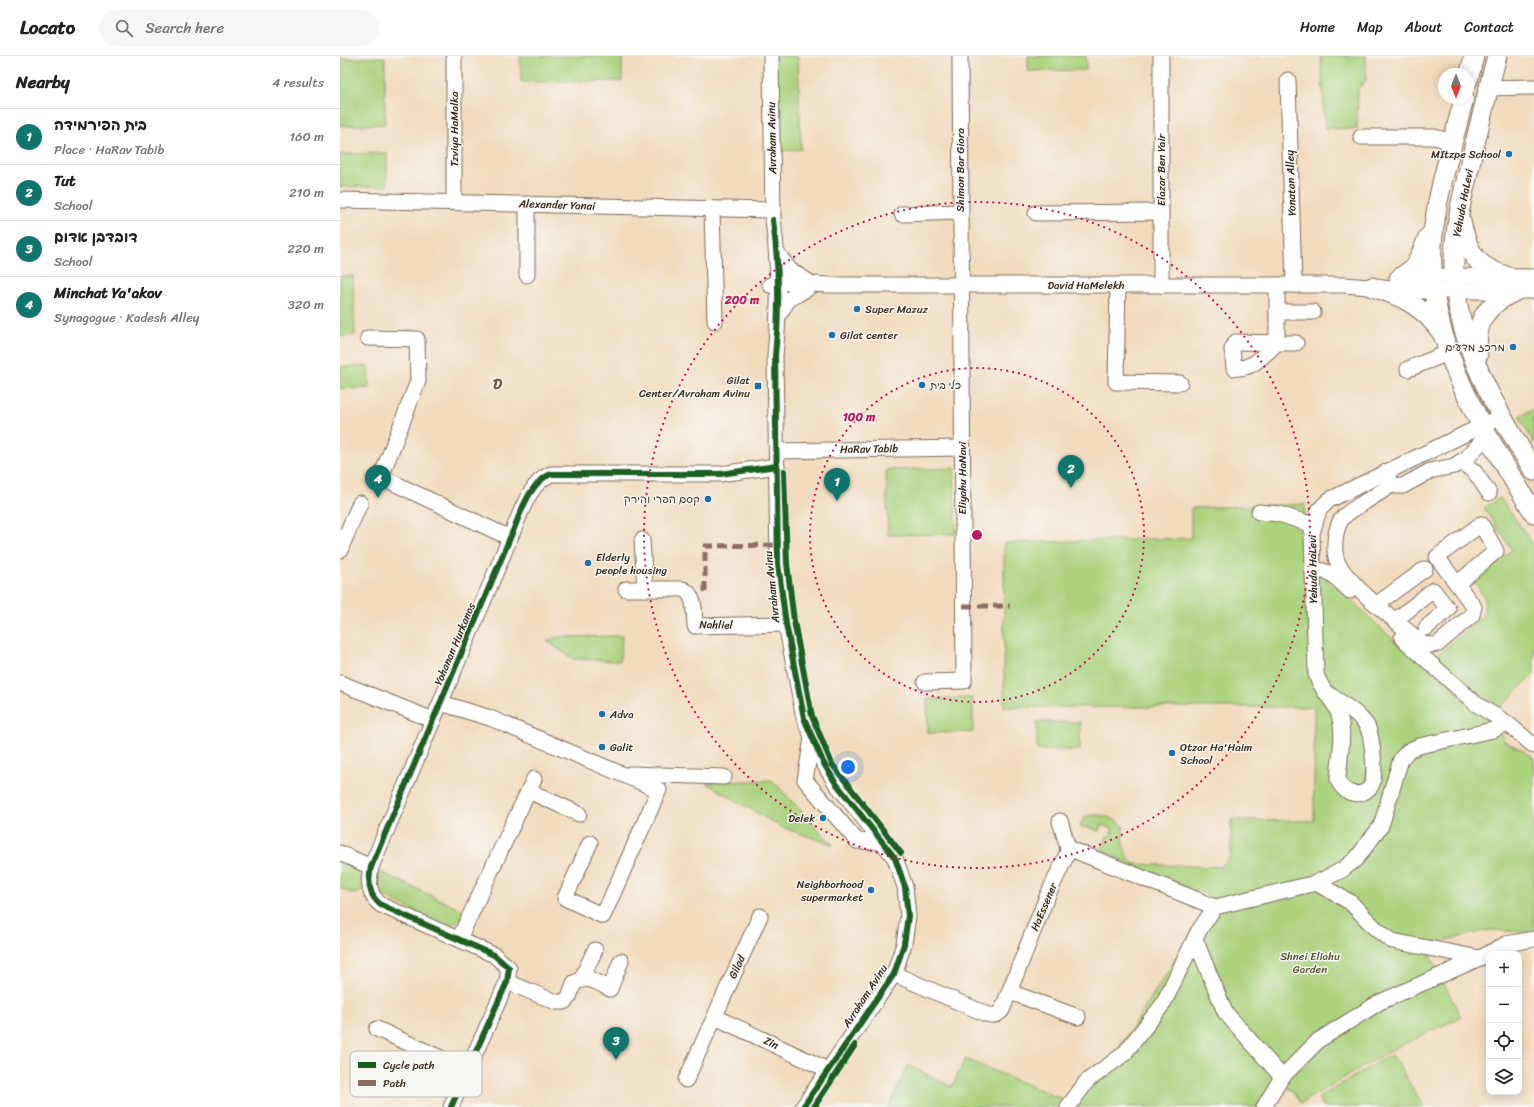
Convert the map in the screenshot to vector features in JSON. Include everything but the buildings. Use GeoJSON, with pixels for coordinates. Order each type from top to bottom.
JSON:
{"type":"FeatureCollection","features":[{"type":"Feature","properties":{"kind":"main road"},"geometry":{"type":"LineString","coordinates":[[1471,68],[1474,56]]}},
{"type":"Feature","properties":{"kind":"main road","name":"Yehuda HaLevi"},"geometry":{"type":"LineString","coordinates":[[1497,56],[1459,213],[1455,237],[1456,284],[1468,342],[1479,370],[1502,416],[1534,471]]}},
{"type":"Feature","properties":{"kind":"main road","name":"Yehuda HaLevi"},"geometry":{"type":"LineString","coordinates":[[1462,104],[1438,199],[1433,235],[1434,284],[1443,335],[1448,353],[1461,385],[1485,431],[1534,513]]}},
{"type":"Feature","properties":{"kind":"main road"},"geometry":{"type":"LineString","coordinates":[[1459,213],[1464,238],[1478,261],[1490,271],[1520,286],[1496,302],[1483,316],[1477,338],[1479,370]]}},
{"type":"Feature","properties":{"kind":"main road"},"geometry":{"type":"LineString","coordinates":[[1400,278],[1415,267],[1435,220]]}},
{"type":"Feature","properties":{"kind":"main road"},"geometry":{"type":"LineString","coordinates":[[1372,287],[1397,295],[1410,302],[1436,325],[1443,335]]}},
{"type":"Feature","properties":{"kind":"street","name":"Tzviya HaMalka"},"geometry":{"type":"LineString","coordinates":[[454,56],[454,202]]}},
{"type":"Feature","properties":{"kind":"street","name":"Avraham Avinu"},"geometry":{"type":"LineString","coordinates":[[771,56],[773,215],[775,286],[778,316],[775,356],[778,564],[786,624],[804,718],[812,738],[823,762],[835,782],[895,858],[903,882],[907,900],[908,916],[904,944],[894,974],[803,1107]]}},
{"type":"Feature","properties":{"kind":"street","name":"Shimon Bar Giora"},"geometry":{"type":"LineString","coordinates":[[960,56],[960,285]]}},
{"type":"Feature","properties":{"kind":"street","name":"Elazar Ben Yair"},"geometry":{"type":"LineString","coordinates":[[1161,56],[1162,285]]}},
{"type":"Feature","properties":{"kind":"street","name":"Yonatan Alley"},"geometry":{"type":"LineString","coordinates":[[1288,80],[1294,285]]}},
{"type":"Feature","properties":{"kind":"street"},"geometry":{"type":"LineString","coordinates":[[1489,88],[1534,87]]}},
{"type":"Feature","properties":{"kind":"street"},"geometry":{"type":"LineString","coordinates":[[1361,137],[1434,137],[1453,142]]}},
{"type":"Feature","properties":{"kind":"street","name":"Alexander Yanai"},"geometry":{"type":"LineString","coordinates":[[340,200],[712,209],[773,215]]}},
{"type":"Feature","properties":{"kind":"street"},"geometry":{"type":"LineString","coordinates":[[526,275],[527,204]]}},
{"type":"Feature","properties":{"kind":"street"},"geometry":{"type":"LineString","coordinates":[[712,209],[715,321]]}},
{"type":"Feature","properties":{"kind":"street"},"geometry":{"type":"LineString","coordinates":[[902,214],[960,212]]}},
{"type":"Feature","properties":{"kind":"street"},"geometry":{"type":"LineString","coordinates":[[1036,213],[1161,212]]}},
{"type":"Feature","properties":{"kind":"street","name":"Avraham Avinu"},"geometry":{"type":"LineString","coordinates":[[773,215],[777,253],[771,327],[775,356]]}},
{"type":"Feature","properties":{"kind":"street"},"geometry":{"type":"LineString","coordinates":[[777,253],[790,270],[809,286],[789,299],[778,316]]}},
{"type":"Feature","properties":{"kind":"street"},"geometry":{"type":"LineString","coordinates":[[1434,284],[1520,286],[1534,277]]}},
{"type":"Feature","properties":{"kind":"street","name":"David HaMelekh"},"geometry":{"type":"LineString","coordinates":[[1344,285],[1400,278],[1434,284]]}},
{"type":"Feature","properties":{"kind":"street","name":"David HaMelekh"},"geometry":{"type":"LineString","coordinates":[[775,286],[1344,285],[1372,287],[1434,284]]}},
{"type":"Feature","properties":{"kind":"street","name":"Eliyahu HaNavi"},"geometry":{"type":"LineString","coordinates":[[925,682],[964,681],[960,285]]}},
{"type":"Feature","properties":{"kind":"street"},"geometry":{"type":"LineString","coordinates":[[1118,285],[1116,382],[1180,384]]}},
{"type":"Feature","properties":{"kind":"street"},"geometry":{"type":"LineString","coordinates":[[1277,285],[1277,343],[1296,343]]}},
{"type":"Feature","properties":{"kind":"street"},"geometry":{"type":"LineString","coordinates":[[1277,312],[1313,312]]}},
{"type":"Feature","properties":{"kind":"street"},"geometry":{"type":"LineString","coordinates":[[368,338],[417,339],[418,381],[381,477],[510,538]]}},
{"type":"Feature","properties":{"kind":"street"},"geometry":{"type":"LineString","coordinates":[[1408,369],[1448,353]]}},
{"type":"Feature","properties":{"kind":"street","name":"Yehuda HaLevi"},"geometry":{"type":"LineString","coordinates":[[1324,691],[1360,718],[1367,726],[1370,735],[1373,780],[1370,786],[1363,792],[1355,794],[1346,792],[1340,786],[1338,779],[1340,718],[1334,704],[1324,691],[1318,683],[1315,667],[1312,569],[1313,525],[1319,510],[1328,500],[1388,476],[1485,431],[1502,416]]}},
{"type":"Feature","properties":{"kind":"street"},"geometry":{"type":"LineString","coordinates":[[1388,476],[1396,486],[1402,486],[1430,472],[1454,466],[1468,457],[1485,431]]}},
{"type":"Feature","properties":{"kind":"street","name":"HaRav Tabib"},"geometry":{"type":"LineString","coordinates":[[777,451],[962,448]]}},
{"type":"Feature","properties":{"kind":"street"},"geometry":{"type":"LineString","coordinates":[[1460,462],[1474,472],[1489,494]]}},
{"type":"Feature","properties":{"kind":"street","name":"Yohanan Hurkanos"},"geometry":{"type":"LineString","coordinates":[[582,978],[574,983],[569,997],[564,1002],[556,1002],[508,975],[494,955],[376,901],[370,888],[371,867],[510,538],[533,488],[539,480],[551,474],[720,474],[777,466]]}},
{"type":"Feature","properties":{"kind":"street"},"geometry":{"type":"LineString","coordinates":[[1388,476],[1388,487],[1341,519],[1335,537],[1336,558],[1339,566],[1377,604],[1423,644],[1438,644],[1472,615],[1474,607],[1456,584]]}},
{"type":"Feature","properties":{"kind":"street"},"geometry":{"type":"LineString","coordinates":[[340,550],[360,503]]}},
{"type":"Feature","properties":{"kind":"street"},"geometry":{"type":"LineString","coordinates":[[1259,512],[1278,514],[1313,525]]}},
{"type":"Feature","properties":{"kind":"street"},"geometry":{"type":"LineString","coordinates":[[642,540],[645,589]]}},
{"type":"Feature","properties":{"kind":"street"},"geometry":{"type":"LineString","coordinates":[[1312,569],[1324,570],[1331,574],[1476,704],[1507,723],[1534,746]]}},
{"type":"Feature","properties":{"kind":"street"},"geometry":{"type":"LineString","coordinates":[[1377,604],[1425,569]]}},
{"type":"Feature","properties":{"kind":"street","name":"Nahliel"},"geometry":{"type":"LineString","coordinates":[[626,589],[683,589],[688,592],[692,598],[695,626],[786,624]]}},
{"type":"Feature","properties":{"kind":"street"},"geometry":{"type":"LineString","coordinates":[[1396,620],[1433,590],[1448,609],[1426,628]]}},
{"type":"Feature","properties":{"kind":"street"},"geometry":{"type":"LineString","coordinates":[[340,683],[433,720]]}},
{"type":"Feature","properties":{"kind":"street"},"geometry":{"type":"LineString","coordinates":[[441,703],[490,718],[659,790],[603,916],[565,898],[590,843]]}},
{"type":"Feature","properties":{"kind":"street"},"geometry":{"type":"LineString","coordinates":[[1060,821],[1068,848],[1215,907],[1316,883],[1342,870],[1356,859],[1369,845],[1381,826],[1401,759],[1408,751],[1419,746],[1493,730],[1507,723]]}},
{"type":"Feature","properties":{"kind":"street"},"geometry":{"type":"LineString","coordinates":[[812,738],[805,780],[857,841],[882,842]]}},
{"type":"Feature","properties":{"kind":"street"},"geometry":{"type":"LineString","coordinates":[[621,774],[724,776]]}},
{"type":"Feature","properties":{"kind":"street"},"geometry":{"type":"LineString","coordinates":[[459,939],[532,785],[579,814]]}},
{"type":"Feature","properties":{"kind":"street","name":"HaEssener"},"geometry":{"type":"LineString","coordinates":[[894,974],[986,1014],[993,1016],[1002,1010],[1046,899],[1067,854],[1068,848]]}},
{"type":"Feature","properties":{"kind":"street"},"geometry":{"type":"LineString","coordinates":[[340,854],[371,867]]}},
{"type":"Feature","properties":{"kind":"street"},"geometry":{"type":"LineString","coordinates":[[1316,883],[1350,902],[1376,929],[1392,940],[1480,958]]}},
{"type":"Feature","properties":{"kind":"street"},"geometry":{"type":"LineString","coordinates":[[1068,1107],[1086,1081],[1124,1054],[1163,1004],[1195,939],[1215,907]]}},
{"type":"Feature","properties":{"kind":"street","name":"Gilad"},"geometry":{"type":"LineString","coordinates":[[686,1080],[760,916]]}},
{"type":"Feature","properties":{"kind":"street"},"geometry":{"type":"LineString","coordinates":[[1195,939],[1225,1012],[1282,1077]]}},
{"type":"Feature","properties":{"kind":"street"},"geometry":{"type":"LineString","coordinates":[[1264,1107],[1282,1077],[1319,1040],[1380,1002],[1480,958],[1506,944],[1534,939]]}},
{"type":"Feature","properties":{"kind":"street"},"geometry":{"type":"LineString","coordinates":[[594,950],[582,978],[590,979],[610,989],[621,961]]}},
{"type":"Feature","properties":{"kind":"street"},"geometry":{"type":"LineString","coordinates":[[474,1051],[508,975]]}},
{"type":"Feature","properties":{"kind":"street"},"geometry":{"type":"LineString","coordinates":[[1010,992],[1078,1017]]}},
{"type":"Feature","properties":{"kind":"street","name":"Zin"},"geometry":{"type":"LineString","coordinates":[[715,1017],[828,1070]]}},
{"type":"Feature","properties":{"kind":"street"},"geometry":{"type":"LineString","coordinates":[[377,1029],[425,1051]]}},
{"type":"Feature","properties":{"kind":"street"},"geometry":{"type":"LineString","coordinates":[[451,1107],[455,1097]]}},
{"type":"Feature","properties":{"kind":"green space"},"geometry":{"type":"Polygon","coordinates":[[[520,56],[622,56],[622,81],[521,82],[520,56]]]}},
{"type":"Feature","properties":{"kind":"green space"},"geometry":{"type":"Polygon","coordinates":[[[774,56],[798,56],[801,149],[776,151],[774,56]]]}},
{"type":"Feature","properties":{"kind":"green space"},"geometry":{"type":"Polygon","coordinates":[[[1028,56],[1086,56],[1086,70],[1028,71],[1028,56]]]}},
{"type":"Feature","properties":{"kind":"green space"},"geometry":{"type":"Polygon","coordinates":[[[1321,56],[1366,56],[1366,80],[1358,89],[1357,129],[1325,128],[1321,56]]]}},
{"type":"Feature","properties":{"kind":"green space"},"geometry":{"type":"Polygon","coordinates":[[[385,57],[385,124],[340,126],[340,59],[385,57]]]}},
{"type":"Feature","properties":{"kind":"green space"},"geometry":{"type":"Polygon","coordinates":[[[387,153],[387,186],[340,187],[340,154],[387,153]]]}},
{"type":"Feature","properties":{"kind":"green space"},"geometry":{"type":"Polygon","coordinates":[[[340,276],[353,276],[355,335],[340,336],[340,276]]]}},
{"type":"Feature","properties":{"kind":"green space"},"geometry":{"type":"Polygon","coordinates":[[[368,366],[369,388],[340,389],[340,367],[368,366]]]}},
{"type":"Feature","properties":{"kind":"green space"},"geometry":{"type":"Polygon","coordinates":[[[1534,409],[1534,444],[1519,416],[1534,409]]]}},
{"type":"Feature","properties":{"kind":"green space"},"geometry":{"type":"Polygon","coordinates":[[[954,468],[956,534],[888,535],[886,470],[954,468]]]}},
{"type":"Feature","properties":{"kind":"green space"},"geometry":{"type":"Polygon","coordinates":[[[1500,498],[1534,545],[1534,674],[1499,709],[1436,656],[1483,616],[1485,599],[1474,580],[1512,550],[1484,508],[1500,498]]]}},
{"type":"Feature","properties":{"kind":"green space","name":"Shnei Eliahu Garden"},"geometry":{"type":"Polygon","coordinates":[[[1305,504],[1305,557],[1398,644],[1497,723],[1505,742],[1534,758],[1534,933],[1489,930],[1425,945],[1461,1017],[1395,1048],[1301,1103],[1293,1091],[1276,1082],[1260,1107],[889,1107],[908,1065],[952,1087],[965,1059],[1062,1099],[1104,1072],[1214,898],[1102,851],[1107,836],[1110,837],[1113,829],[1101,825],[1099,831],[1087,827],[1080,827],[1084,817],[1094,815],[1105,816],[1115,820],[1123,826],[1123,842],[1125,851],[1134,864],[1221,867],[1231,856],[1231,820],[1314,821],[1314,707],[1004,707],[1004,543],[1191,538],[1191,508],[1305,504]]]}},
{"type":"Feature","properties":{"kind":"green space"},"geometry":{"type":"Polygon","coordinates":[[[622,636],[620,661],[573,659],[547,641],[557,637],[622,636]]]}},
{"type":"Feature","properties":{"kind":"green space"},"geometry":{"type":"Polygon","coordinates":[[[973,698],[973,732],[928,733],[927,699],[973,698]]]}},
{"type":"Feature","properties":{"kind":"green space"},"geometry":{"type":"Polygon","coordinates":[[[1037,722],[1080,722],[1080,750],[1037,750],[1037,722]]]}},
{"type":"Feature","properties":{"kind":"green space"},"geometry":{"type":"Polygon","coordinates":[[[772,780],[833,845],[781,827],[706,783],[772,780]]]}},
{"type":"Feature","properties":{"kind":"green space"},"geometry":{"type":"Polygon","coordinates":[[[340,861],[360,870],[362,891],[354,894],[340,888],[340,861]]]}},
{"type":"Feature","properties":{"kind":"green space"},"geometry":{"type":"Polygon","coordinates":[[[378,871],[466,912],[457,922],[443,925],[385,897],[376,886],[378,871]]]}},
{"type":"Feature","properties":{"kind":"green space"},"geometry":{"type":"Polygon","coordinates":[[[1392,1054],[1424,1107],[1324,1107],[1318,1098],[1392,1054]]]}},
{"type":"Feature","properties":{"kind":"marked path"},"geometry":{"type":"LineString","coordinates":[[705,592],[705,546],[778,545]]}},
{"type":"Feature","properties":{"kind":"marked path"},"geometry":{"type":"LineString","coordinates":[[963,606],[1010,606]]}},
{"type":"Feature","properties":{"kind":"cycle path"},"geometry":{"type":"LineString","coordinates":[[773,220],[777,254],[778,288],[778,322],[775,356],[778,564],[786,624],[804,718],[823,762],[835,782],[895,858],[905,887],[908,916],[904,944],[894,974],[803,1107]]}},
{"type":"Feature","properties":{"kind":"cycle path"},"geometry":{"type":"LineString","coordinates":[[476,1051],[507,982],[509,968],[494,955],[381,905],[371,893],[369,883],[371,867],[521,510],[536,485],[543,478],[551,474],[720,474],[777,466]]}},
{"type":"Feature","properties":{"kind":"cycle path"},"geometry":{"type":"LineString","coordinates":[[784,471],[787,563],[794,621],[812,716],[832,764],[901,853]]}},
{"type":"Feature","properties":{"kind":"cycle path"},"geometry":{"type":"LineString","coordinates":[[814,1107],[855,1045]]}},
{"type":"Feature","properties":{"kind":"cycle path"},"geometry":{"type":"LineString","coordinates":[[451,1107],[455,1097]]}},
{"type":"Feature","properties":{"kind":"place","name":"MItzpe School"},"geometry":{"type":"Point","coordinates":[1509,154]}},
{"type":"Feature","properties":{"kind":"place","name":"Super Mazuz"},"geometry":{"type":"Point","coordinates":[857,309]}},
{"type":"Feature","properties":{"kind":"place","name":"Gilat center"},"geometry":{"type":"Point","coordinates":[832,335]}},
{"type":"Feature","properties":{"kind":"place","name":"מרכז מדעים"},"geometry":{"type":"Point","coordinates":[1513,347]}},
{"type":"Feature","properties":{"kind":"place","name":"כלי בית"},"geometry":{"type":"Point","coordinates":[922,385]}},
{"type":"Feature","properties":{"kind":"place","name":"Gilat Center/Avraham Avinu"},"geometry":{"type":"Point","coordinates":[758,386]}},
{"type":"Feature","properties":{"kind":"place","name":"Tut"},"geometry":{"type":"Point","coordinates":[1071,488]}},
{"type":"Feature","properties":{"kind":"place","name":"Minchat Ya'akov"},"geometry":{"type":"Point","coordinates":[378,498]}},
{"type":"Feature","properties":{"kind":"place","name":"קסם הפרי והירק"},"geometry":{"type":"Point","coordinates":[708,499]}},
{"type":"Feature","properties":{"kind":"place","name":"בית הפירמידה"},"geometry":{"type":"Point","coordinates":[837,501]}},
{"type":"Feature","properties":{"kind":"place","name":"Elderly people housing"},"geometry":{"type":"Point","coordinates":[588,563]}},
{"type":"Feature","properties":{"kind":"place","name":"Adva"},"geometry":{"type":"Point","coordinates":[602,714]}},
{"type":"Feature","properties":{"kind":"place","name":"Galit"},"geometry":{"type":"Point","coordinates":[602,747]}},
{"type":"Feature","properties":{"kind":"place","name":"Otzar Ha'Haim School"},"geometry":{"type":"Point","coordinates":[1172,753]}},
{"type":"Feature","properties":{"kind":"place","name":"Delek"},"geometry":{"type":"Point","coordinates":[823,818]}},
{"type":"Feature","properties":{"kind":"place","name":"Neighborhood supermarket"},"geometry":{"type":"Point","coordinates":[871,890]}},
{"type":"Feature","properties":{"kind":"place","name":"דובדבן אדום"},"geometry":{"type":"Point","coordinates":[616,1060]}},
{"type":"Feature","properties":{"kind":"district","name":"D"},"geometry":{"type":"Point","coordinates":[498,384]}}]}
